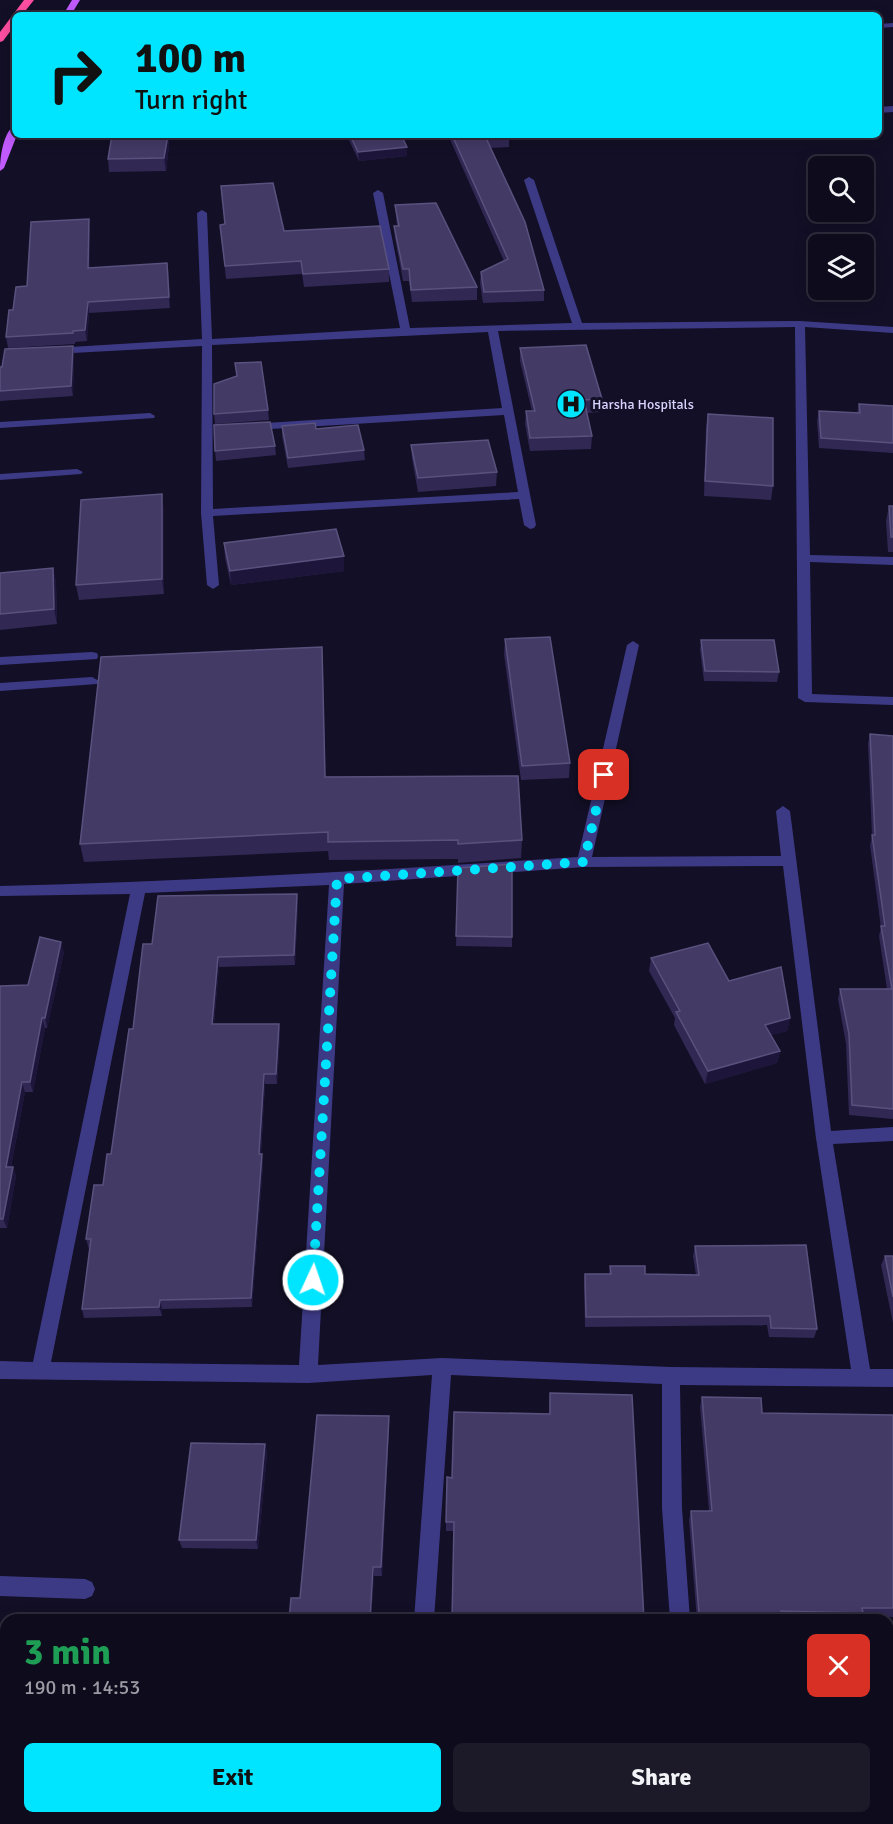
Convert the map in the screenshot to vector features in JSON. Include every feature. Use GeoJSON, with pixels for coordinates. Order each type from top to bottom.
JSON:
{"type":"FeatureCollection","features":[{"type":"Feature","properties":{"kind":"highway"},"geometry":{"type":"LineString","coordinates":[[0,39],[12,22]]}},
{"type":"Feature","properties":{"kind":"main road"},"geometry":{"type":"LineString","coordinates":[[0,168],[12,136]]}},
{"type":"Feature","properties":{"kind":"street"},"geometry":{"type":"LineString","coordinates":[[529,180],[578,326]]}},
{"type":"Feature","properties":{"kind":"street"},"geometry":{"type":"LineString","coordinates":[[378,193],[406,331]]}},
{"type":"Feature","properties":{"kind":"street"},"geometry":{"type":"LineString","coordinates":[[202,213],[213,430],[207,513],[213,585]]}},
{"type":"Feature","properties":{"kind":"street"},"geometry":{"type":"LineString","coordinates":[[800,324],[804,698],[893,701]]}},
{"type":"Feature","properties":{"kind":"street"},"geometry":{"type":"LineString","coordinates":[[46,351],[406,331],[578,326],[800,324],[893,330]]}},
{"type":"Feature","properties":{"kind":"street"},"geometry":{"type":"LineString","coordinates":[[493,330],[530,525]]}},
{"type":"Feature","properties":{"kind":"street"},"geometry":{"type":"LineString","coordinates":[[242,428],[509,411]]}},
{"type":"Feature","properties":{"kind":"street"},"geometry":{"type":"LineString","coordinates":[[0,425],[150,416]]}},
{"type":"Feature","properties":{"kind":"street"},"geometry":{"type":"LineString","coordinates":[[0,477],[77,472]]}},
{"type":"Feature","properties":{"kind":"street"},"geometry":{"type":"LineString","coordinates":[[207,513],[525,495]]}},
{"type":"Feature","properties":{"kind":"street"},"geometry":{"type":"LineString","coordinates":[[804,558],[893,561]]}},
{"type":"Feature","properties":{"kind":"street"},"geometry":{"type":"LineString","coordinates":[[584,862],[633,645]]}},
{"type":"Feature","properties":{"kind":"street"},"geometry":{"type":"LineString","coordinates":[[0,661],[92,656]]}},
{"type":"Feature","properties":{"kind":"street"},"geometry":{"type":"LineString","coordinates":[[0,687],[92,681]]}},
{"type":"Feature","properties":{"kind":"street"},"geometry":{"type":"LineString","coordinates":[[783,811],[824,1138],[862,1378]]}},
{"type":"Feature","properties":{"kind":"street"},"geometry":{"type":"LineString","coordinates":[[0,891],[139,888],[337,879],[584,862],[788,861]]}},
{"type":"Feature","properties":{"kind":"street"},"geometry":{"type":"LineString","coordinates":[[308,1374],[337,879]]}},
{"type":"Feature","properties":{"kind":"street"},"geometry":{"type":"LineString","coordinates":[[40,1372],[139,888]]}},
{"type":"Feature","properties":{"kind":"street"},"geometry":{"type":"LineString","coordinates":[[824,1138],[893,1134]]}},
{"type":"Feature","properties":{"kind":"street"},"geometry":{"type":"LineString","coordinates":[[424,1614],[442,1366]]}},
{"type":"Feature","properties":{"kind":"street"},"geometry":{"type":"LineString","coordinates":[[0,1370],[308,1374],[442,1366],[671,1376],[893,1378]]}},
{"type":"Feature","properties":{"kind":"street"},"geometry":{"type":"LineString","coordinates":[[671,1376],[672,1508],[680,1614]]}},
{"type":"Feature","properties":{"kind":"street"},"geometry":{"type":"LineString","coordinates":[[0,1586],[85,1589]]}},
{"type":"Feature","properties":{"kind":"building"},"geometry":{"type":"Polygon","coordinates":[[[112,138],[167,138],[164,158],[108,159],[112,138]]]}},
{"type":"Feature","properties":{"kind":"building"},"geometry":{"type":"Polygon","coordinates":[[[351,138],[402,138],[407,147],[358,152],[351,138]]]}},
{"type":"Feature","properties":{"kind":"building"},"geometry":{"type":"Polygon","coordinates":[[[453,138],[486,138],[525,222],[544,290],[484,292],[481,272],[508,259],[453,138]]]}},
{"type":"Feature","properties":{"kind":"building"},"geometry":{"type":"Polygon","coordinates":[[[273,183],[284,231],[380,226],[389,269],[303,274],[301,261],[225,266],[220,225],[225,224],[221,186],[273,183]]]}},
{"type":"Feature","properties":{"kind":"building"},"geometry":{"type":"Polygon","coordinates":[[[436,203],[477,287],[411,290],[409,269],[403,269],[394,226],[399,226],[395,205],[436,203]]]}},
{"type":"Feature","properties":{"kind":"building"},"geometry":{"type":"Polygon","coordinates":[[[89,219],[88,268],[167,263],[169,297],[88,302],[85,330],[73,331],[73,333],[6,337],[9,310],[13,310],[16,287],[27,286],[31,222],[89,219]]]}},
{"type":"Feature","properties":{"kind":"building"},"geometry":{"type":"Polygon","coordinates":[[[586,345],[602,399],[584,400],[592,436],[530,438],[526,411],[535,411],[520,348],[586,345]]]}},
{"type":"Feature","properties":{"kind":"building"},"geometry":{"type":"Polygon","coordinates":[[[73,346],[71,386],[0,391],[0,367],[2,367],[5,349],[73,346]]]}},
{"type":"Feature","properties":{"kind":"building"},"geometry":{"type":"Polygon","coordinates":[[[261,362],[268,410],[214,414],[214,384],[237,376],[235,363],[261,362]]]}},
{"type":"Feature","properties":{"kind":"building"},"geometry":{"type":"Polygon","coordinates":[[[859,404],[893,406],[893,443],[821,438],[819,411],[860,413],[859,404]]]}},
{"type":"Feature","properties":{"kind":"building"},"geometry":{"type":"Polygon","coordinates":[[[708,414],[773,418],[773,486],[705,481],[708,414]]]}},
{"type":"Feature","properties":{"kind":"building"},"geometry":{"type":"Polygon","coordinates":[[[270,422],[275,446],[215,451],[214,425],[270,422]]]}},
{"type":"Feature","properties":{"kind":"building"},"geometry":{"type":"Polygon","coordinates":[[[315,423],[316,429],[358,425],[364,450],[288,458],[282,426],[315,423]]]}},
{"type":"Feature","properties":{"kind":"building"},"geometry":{"type":"Polygon","coordinates":[[[488,440],[497,472],[418,478],[411,445],[488,440]]]}},
{"type":"Feature","properties":{"kind":"building"},"geometry":{"type":"Polygon","coordinates":[[[162,494],[162,579],[76,585],[81,500],[162,494]]]}},
{"type":"Feature","properties":{"kind":"building"},"geometry":{"type":"Polygon","coordinates":[[[889,506],[893,506],[893,537],[891,537],[889,506]]]}},
{"type":"Feature","properties":{"kind":"building"},"geometry":{"type":"Polygon","coordinates":[[[336,529],[344,556],[230,571],[224,543],[336,529]]]}},
{"type":"Feature","properties":{"kind":"building"},"geometry":{"type":"Polygon","coordinates":[[[53,568],[54,609],[0,614],[0,573],[53,568]]]}},
{"type":"Feature","properties":{"kind":"building"},"geometry":{"type":"Polygon","coordinates":[[[550,637],[570,763],[522,766],[505,639],[550,637]]]}},
{"type":"Feature","properties":{"kind":"building"},"geometry":{"type":"Polygon","coordinates":[[[701,640],[774,640],[779,672],[705,671],[701,640]]]}},
{"type":"Feature","properties":{"kind":"building"},"geometry":{"type":"Polygon","coordinates":[[[322,647],[325,777],[518,776],[522,840],[458,844],[458,840],[328,842],[328,832],[80,844],[101,657],[322,647]]]}},
{"type":"Feature","properties":{"kind":"building"},"geometry":{"type":"Polygon","coordinates":[[[870,734],[893,736],[893,1109],[852,1105],[849,1034],[840,989],[892,989],[881,926],[885,926],[872,835],[875,835],[870,734]]]}},
{"type":"Feature","properties":{"kind":"building"},"geometry":{"type":"Polygon","coordinates":[[[512,864],[512,937],[456,936],[458,868],[512,864]]]}},
{"type":"Feature","properties":{"kind":"building"},"geometry":{"type":"Polygon","coordinates":[[[297,894],[294,955],[218,957],[212,1024],[279,1024],[276,1074],[264,1074],[259,1154],[262,1154],[251,1298],[160,1300],[159,1307],[82,1309],[91,1239],[86,1239],[94,1185],[103,1185],[107,1154],[111,1154],[129,1029],[133,1029],[143,944],[152,944],[158,896],[297,894]]]}},
{"type":"Feature","properties":{"kind":"building"},"geometry":{"type":"Polygon","coordinates":[[[40,937],[61,942],[45,1018],[42,1018],[30,1082],[22,1082],[6,1167],[13,1167],[3,1219],[0,1219],[0,986],[28,985],[40,937]]]}},
{"type":"Feature","properties":{"kind":"building"},"geometry":{"type":"Polygon","coordinates":[[[708,943],[729,981],[781,967],[790,1018],[765,1025],[780,1051],[708,1071],[676,1012],[680,1011],[651,958],[708,943]]]}},
{"type":"Feature","properties":{"kind":"building"},"geometry":{"type":"Polygon","coordinates":[[[806,1245],[817,1329],[771,1328],[770,1316],[586,1317],[585,1274],[611,1274],[610,1266],[645,1266],[645,1274],[699,1275],[695,1246],[806,1245]]]}},
{"type":"Feature","properties":{"kind":"building"},"geometry":{"type":"Polygon","coordinates":[[[885,1256],[893,1256],[893,1297],[885,1256]]]}},
{"type":"Feature","properties":{"kind":"building"},"geometry":{"type":"Polygon","coordinates":[[[550,1393],[632,1395],[644,1614],[452,1614],[454,1522],[446,1522],[447,1477],[452,1478],[454,1412],[550,1414],[550,1393]]]}},
{"type":"Feature","properties":{"kind":"building"},"geometry":{"type":"Polygon","coordinates":[[[702,1397],[761,1398],[762,1413],[893,1415],[893,1608],[862,1608],[863,1613],[781,1611],[782,1614],[699,1613],[691,1511],[712,1511],[702,1397]]]}},
{"type":"Feature","properties":{"kind":"building"},"geometry":{"type":"Polygon","coordinates":[[[317,1415],[389,1416],[381,1567],[373,1567],[370,1614],[290,1614],[291,1598],[300,1598],[317,1415]]]}},
{"type":"Feature","properties":{"kind":"building"},"geometry":{"type":"Polygon","coordinates":[[[191,1443],[265,1444],[256,1540],[179,1540],[191,1443]]]}},
{"type":"Feature","properties":{"kind":"place","name":"Harsha Hospitals"},"geometry":{"type":"Point","coordinates":[571,404]}},
{"type":"Feature","properties":{"kind":"route"},"geometry":{"type":"LineString","coordinates":[[313,1280],[337,879],[584,862],[604,775]]}}]}
